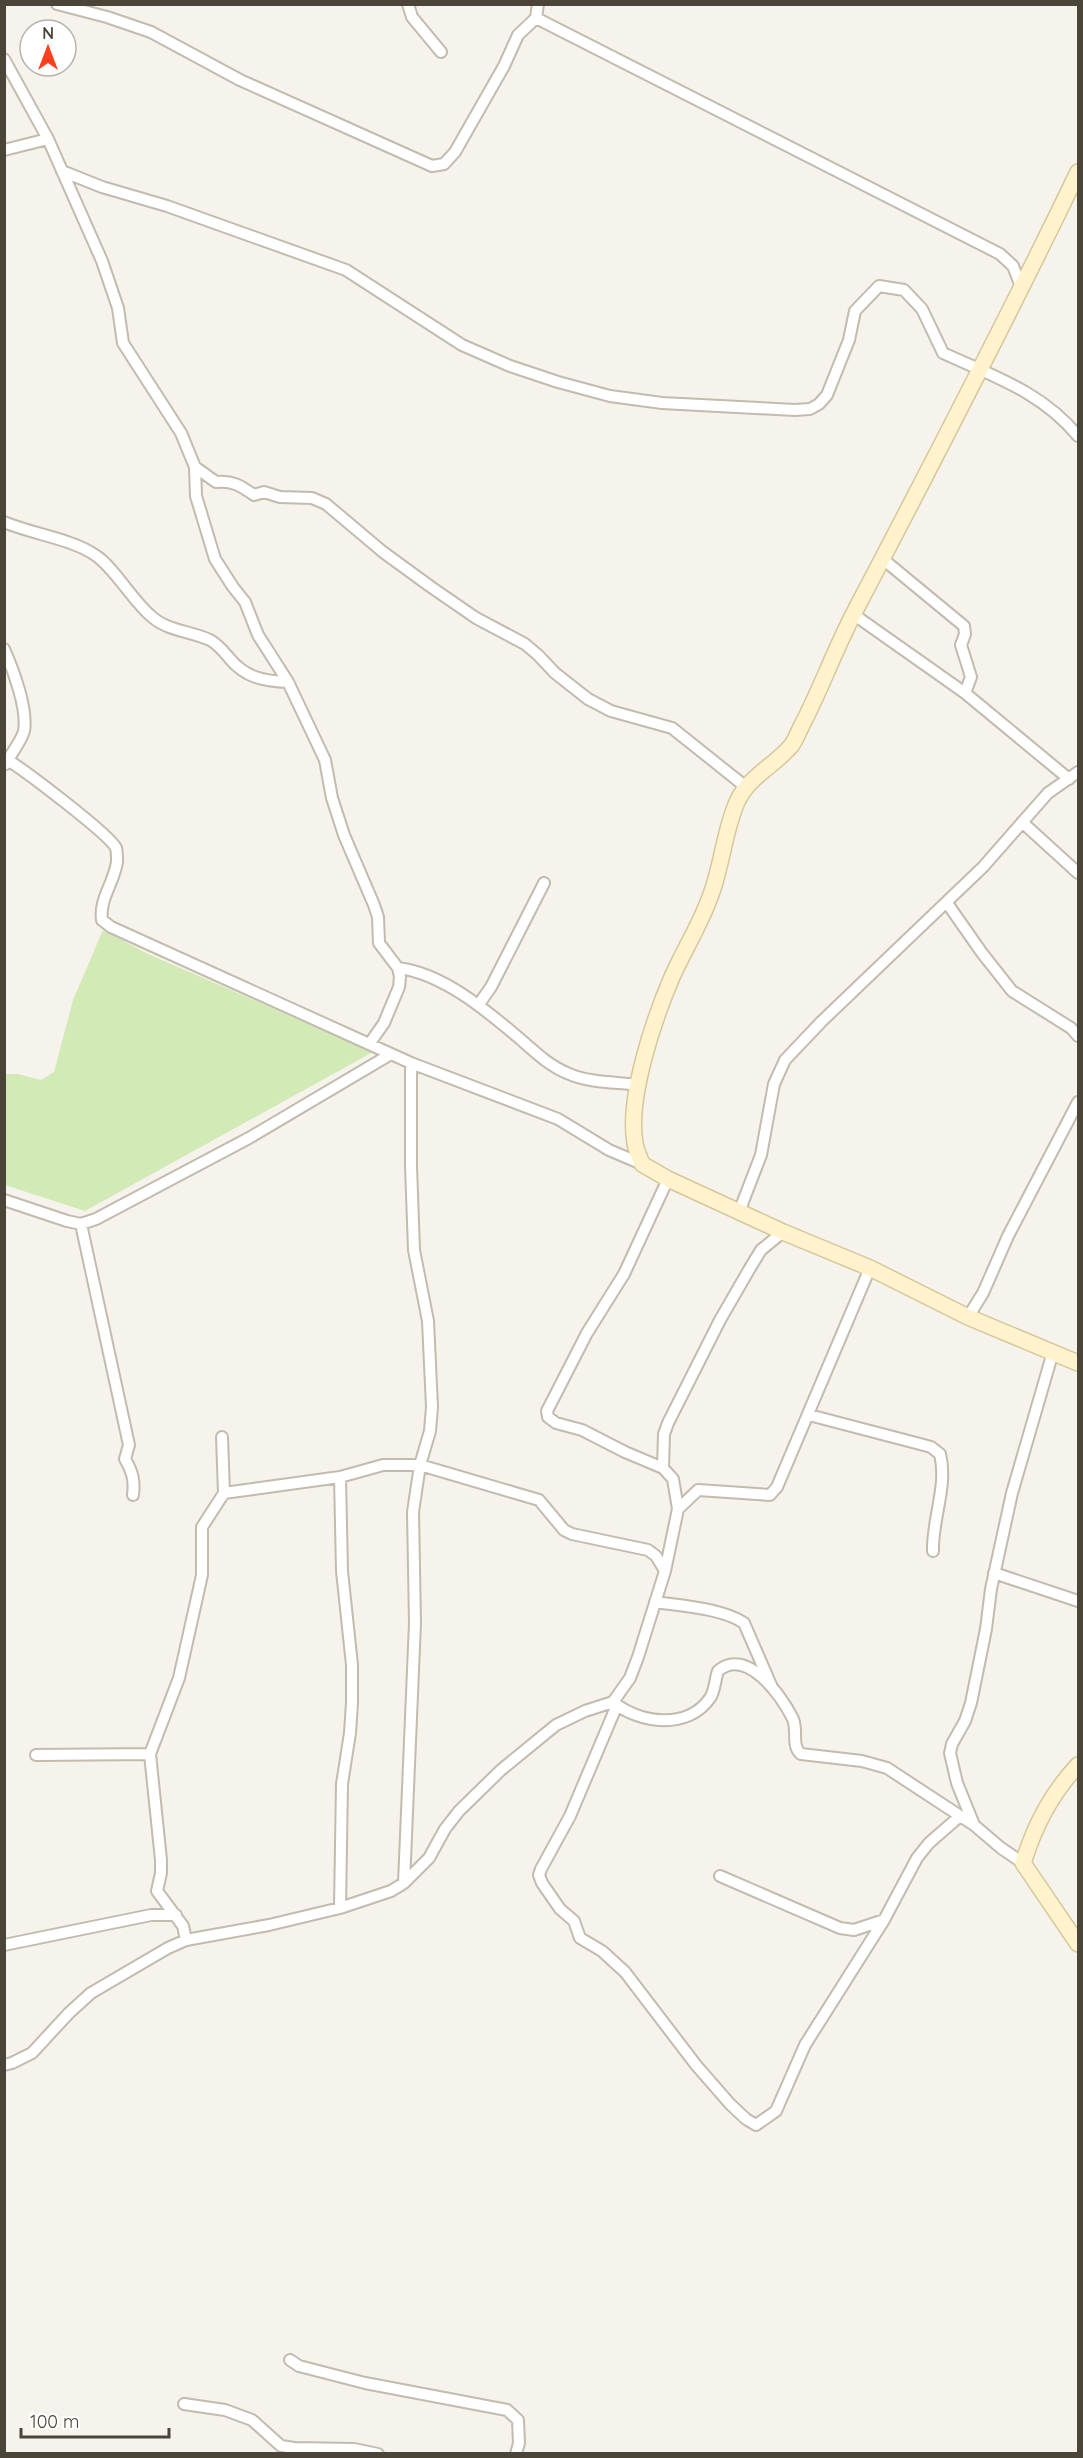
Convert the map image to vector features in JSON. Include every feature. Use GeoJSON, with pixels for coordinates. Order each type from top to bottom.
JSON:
{"type":"FeatureCollection","features":[{"type":"Feature","properties":{"kind":"street"},"geometry":{"type":"LineString","coordinates":[[57,4],[107,16],[151,32],[240,80],[432,166],[444,164],[455,152],[504,66],[518,35],[536,18],[538,4]]}},
{"type":"Feature","properties":{"kind":"street"},"geometry":{"type":"LineString","coordinates":[[408,4],[412,17],[441,52]]}},
{"type":"Feature","properties":{"kind":"street"},"geometry":{"type":"LineString","coordinates":[[536,18],[813,157],[1009,260],[1035,262]]}},
{"type":"Feature","properties":{"kind":"street"},"geometry":{"type":"LineString","coordinates":[[5,62],[48,139],[102,261],[118,308],[123,343],[181,433],[195,467],[196,496],[210,546],[233,587],[245,602],[251,623],[263,640],[264,648],[288,682],[325,760],[332,798],[344,835],[375,905],[379,943],[398,968],[399,987],[384,1023],[370,1043]]}},
{"type":"Feature","properties":{"kind":"street"},"geometry":{"type":"LineString","coordinates":[[4,150],[48,139]]}},
{"type":"Feature","properties":{"kind":"street"},"geometry":{"type":"LineString","coordinates":[[62,171],[102,187],[167,206],[346,270],[462,345],[510,366],[610,396],[662,403],[795,410],[810,408],[819,404],[827,395],[849,340],[855,311],[879,286],[904,290],[922,309],[943,352],[1022,388],[1053,409],[1078,436]]}},
{"type":"Feature","properties":{"kind":"street"},"geometry":{"type":"LineString","coordinates":[[642,1164],[635,1143],[634,1118],[646,1052],[672,978],[704,914],[714,888],[737,803],[746,787],[791,746],[822,687],[853,614],[884,560],[1022,289],[1078,172]]}},
{"type":"Feature","properties":{"kind":"street"},"geometry":{"type":"LineString","coordinates":[[1009,260],[1022,289]]}},
{"type":"Feature","properties":{"kind":"street"},"geometry":{"type":"LineString","coordinates":[[195,467],[216,482],[227,481],[241,486],[254,495],[264,492],[280,497],[312,498],[326,504],[384,552],[476,618],[525,644],[555,674],[588,699],[611,711],[672,728],[746,787]]}},
{"type":"Feature","properties":{"kind":"street"},"geometry":{"type":"LineString","coordinates":[[4,522],[28,532],[88,550],[99,557],[133,600],[163,625],[197,635],[217,645],[232,662],[250,676],[288,682]]}},
{"type":"Feature","properties":{"kind":"street"},"geometry":{"type":"LineString","coordinates":[[884,560],[964,626],[965,634],[961,645],[970,677],[965,693]]}},
{"type":"Feature","properties":{"kind":"street"},"geometry":{"type":"LineString","coordinates":[[853,614],[965,693],[1069,779]]}},
{"type":"Feature","properties":{"kind":"street"},"geometry":{"type":"LineString","coordinates":[[4,649],[17,687],[24,719],[22,736],[6,761],[98,830],[116,848],[117,862],[100,909],[102,920],[111,927],[370,1043],[411,1064],[558,1119],[609,1150],[642,1164],[668,1179],[783,1232],[870,1268],[968,1317],[1078,1363]]}},
{"type":"Feature","properties":{"kind":"street"},"geometry":{"type":"LineString","coordinates":[[739,1212],[761,1155],[774,1084],[785,1060],[822,1021],[983,867],[1048,793],[1078,772]]}},
{"type":"Feature","properties":{"kind":"street"},"geometry":{"type":"LineString","coordinates":[[1022,822],[1078,873]]}},
{"type":"Feature","properties":{"kind":"street"},"geometry":{"type":"LineString","coordinates":[[478,1004],[491,987],[544,883]]}},
{"type":"Feature","properties":{"kind":"street"},"geometry":{"type":"LineString","coordinates":[[947,903],[988,962],[1012,991],[1062,1022],[1078,1036]]}},
{"type":"Feature","properties":{"kind":"street"},"geometry":{"type":"LineString","coordinates":[[398,968],[418,971],[478,1004],[549,1064],[568,1074],[588,1080],[639,1085]]}},
{"type":"Feature","properties":{"kind":"street"},"geometry":{"type":"LineString","coordinates":[[4,1200],[81,1224],[122,1206],[249,1138],[391,1054]]}},
{"type":"Feature","properties":{"kind":"street"},"geometry":{"type":"LineString","coordinates":[[404,1884],[415,1623],[413,1512],[420,1465],[430,1431],[432,1407],[428,1321],[414,1250],[411,1064]]}},
{"type":"Feature","properties":{"kind":"street"},"geometry":{"type":"LineString","coordinates":[[968,1317],[983,1293],[1008,1236],[1078,1102]]}},
{"type":"Feature","properties":{"kind":"street"},"geometry":{"type":"LineString","coordinates":[[668,1179],[624,1274],[587,1334],[547,1411],[550,1420],[582,1430],[663,1468],[673,1479],[678,1509],[665,1571],[630,1678],[615,1703],[570,1816],[541,1869],[539,1875],[542,1883],[560,1909],[574,1921],[580,1938],[602,1951],[625,1972],[696,2065],[746,2119],[756,2125],[776,2111],[806,2045],[884,1920],[917,1858],[929,1843],[960,1816]]}},
{"type":"Feature","properties":{"kind":"street"},"geometry":{"type":"LineString","coordinates":[[81,1224],[129,1445],[125,1459],[132,1471],[135,1484],[133,1495]]}},
{"type":"Feature","properties":{"kind":"street"},"geometry":{"type":"LineString","coordinates":[[663,1468],[664,1434],[702,1354],[761,1250],[783,1232]]}},
{"type":"Feature","properties":{"kind":"street"},"geometry":{"type":"LineString","coordinates":[[678,1509],[698,1490],[770,1495],[777,1487],[870,1268]]}},
{"type":"Feature","properties":{"kind":"street"},"geometry":{"type":"LineString","coordinates":[[974,1825],[957,1782],[950,1753],[971,1703],[994,1573],[1012,1493],[1053,1352]]}},
{"type":"Feature","properties":{"kind":"street"},"geometry":{"type":"LineString","coordinates":[[809,1415],[931,1447],[940,1454],[941,1484],[934,1526],[933,1551]]}},
{"type":"Feature","properties":{"kind":"street"},"geometry":{"type":"LineString","coordinates":[[186,1940],[183,1926],[157,1891],[161,1860],[150,1754],[179,1678],[202,1575],[201,1531],[224,1493],[222,1437]]}},
{"type":"Feature","properties":{"kind":"street"},"geometry":{"type":"LineString","coordinates":[[224,1493],[340,1477],[383,1465],[420,1465],[539,1500],[564,1530],[572,1534],[648,1550],[656,1556],[665,1571]]}},
{"type":"Feature","properties":{"kind":"street"},"geometry":{"type":"LineString","coordinates":[[340,1477],[342,1571],[352,1665],[350,1733],[342,1784],[340,1908]]}},
{"type":"Feature","properties":{"kind":"street"},"geometry":{"type":"LineString","coordinates":[[994,1573],[1078,1601]]}},
{"type":"Feature","properties":{"kind":"street"},"geometry":{"type":"LineString","coordinates":[[655,1602],[720,1614],[736,1618],[744,1623],[771,1685],[793,1718],[796,1747],[801,1754],[862,1761],[887,1768],[974,1825],[1000,1848],[1023,1863],[1078,1944]]}},
{"type":"Feature","properties":{"kind":"street"},"geometry":{"type":"LineString","coordinates":[[4,2065],[32,2053],[69,2013],[92,1993],[168,1948],[186,1940],[269,1925],[340,1908],[391,1891],[404,1884],[429,1858],[445,1829],[459,1811],[494,1776],[556,1725],[585,1711],[615,1703],[646,1718],[684,1719],[711,1697],[718,1671],[730,1664],[750,1668],[771,1685]]}},
{"type":"Feature","properties":{"kind":"street"},"geometry":{"type":"LineString","coordinates":[[36,1755],[150,1754]]}},
{"type":"Feature","properties":{"kind":"street"},"geometry":{"type":"LineString","coordinates":[[1023,1863],[1034,1828],[1064,1780],[1078,1765]]}},
{"type":"Feature","properties":{"kind":"street"},"geometry":{"type":"LineString","coordinates":[[720,1876],[840,1929],[854,1930],[884,1920]]}},
{"type":"Feature","properties":{"kind":"street"},"geometry":{"type":"LineString","coordinates":[[4,1945],[151,1915],[176,1915]]}},
{"type":"Feature","properties":{"kind":"street"},"geometry":{"type":"LineString","coordinates":[[290,2360],[299,2366],[366,2383],[507,2410],[518,2420],[519,2443],[516,2454]]}},
{"type":"Feature","properties":{"kind":"street"},"geometry":{"type":"LineString","coordinates":[[184,2404],[225,2410],[252,2420],[281,2446],[297,2451],[354,2449],[378,2454]]}},
{"type":"Feature","properties":{"kind":"green space"},"geometry":{"type":"Polygon","coordinates":[[[103,930],[146,953],[373,1052],[85,1211],[5,1185],[5,1074],[18,1074],[41,1080],[54,1072],[73,1000],[103,930]]]}}]}
